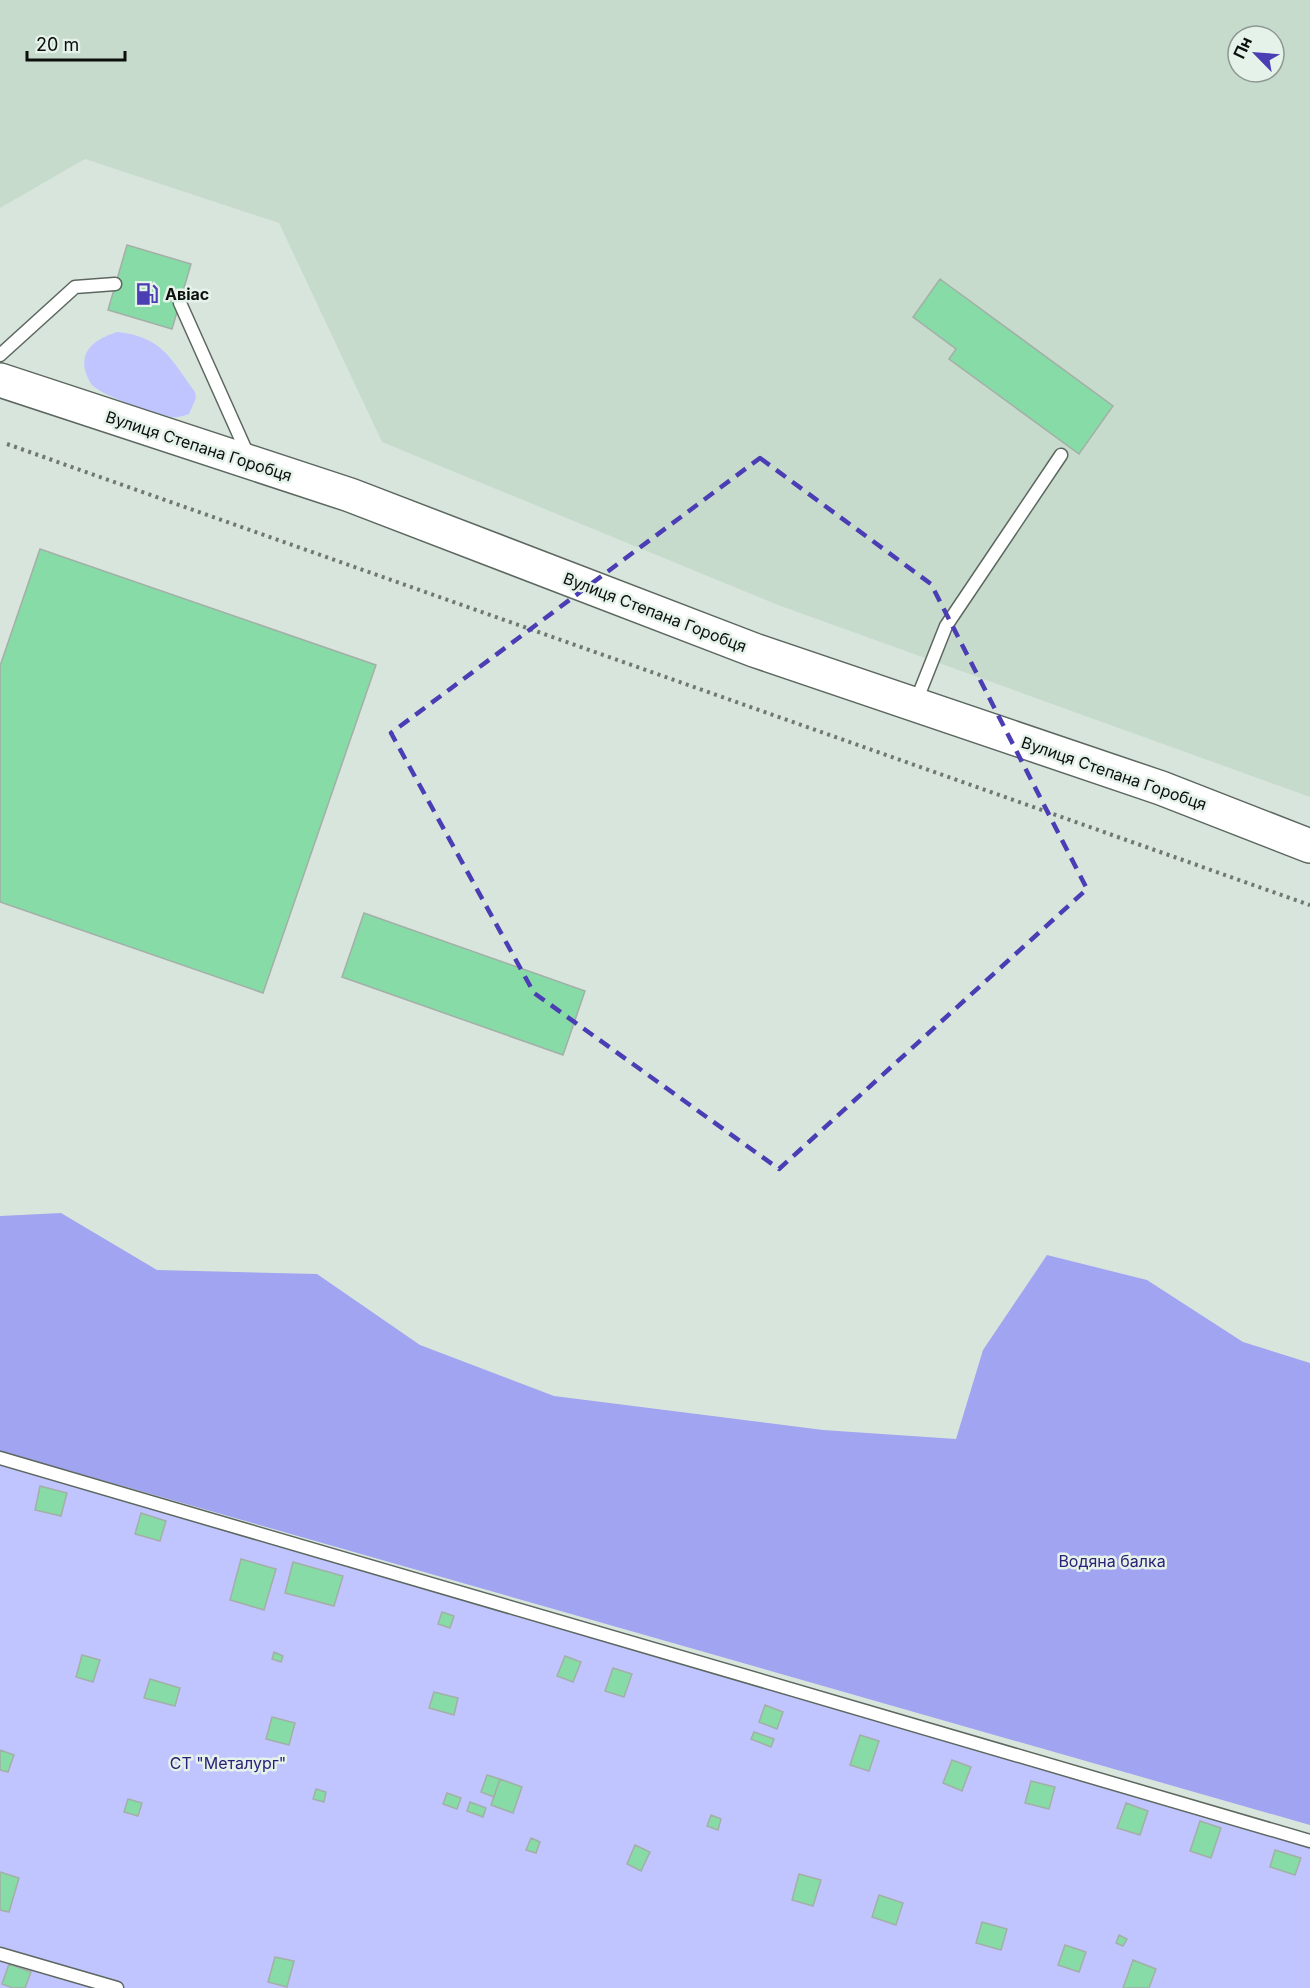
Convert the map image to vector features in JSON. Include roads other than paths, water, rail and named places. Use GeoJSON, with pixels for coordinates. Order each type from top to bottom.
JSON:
{"type":"FeatureCollection","features":[{"type":"Feature","properties":{"kind":"main road","name":"Вулиця Степана Горобця"},"geometry":{"type":"LineString","coordinates":[[0,380],[350,495],[754,650],[1161,788],[1310,846]]}},
{"type":"Feature","properties":{"kind":"lane"},"geometry":{"type":"LineString","coordinates":[[0,355],[75,287],[115,284]]}},
{"type":"Feature","properties":{"kind":"lane"},"geometry":{"type":"LineString","coordinates":[[180,303],[252,463]]}},
{"type":"Feature","properties":{"kind":"lane"},"geometry":{"type":"LineString","coordinates":[[915,704],[946,626],[1061,456]]}},
{"type":"Feature","properties":{"kind":"lane"},"geometry":{"type":"LineString","coordinates":[[0,1458],[1310,1840]]}},
{"type":"Feature","properties":{"kind":"lane"},"geometry":{"type":"LineString","coordinates":[[0,1954],[117,1988]]}},
{"type":"Feature","properties":{"kind":"place","name":"Авіас"},"geometry":{"type":"Point","coordinates":[147,294]}},
{"type":"Feature","properties":{"kind":"park label","name":"Водяна балка"},"geometry":{"type":"Point","coordinates":[1112,1561]}},
{"type":"Feature","properties":{"kind":"park label","name":"СТ \"Металург\""},"geometry":{"type":"Point","coordinates":[228,1763]}}]}
